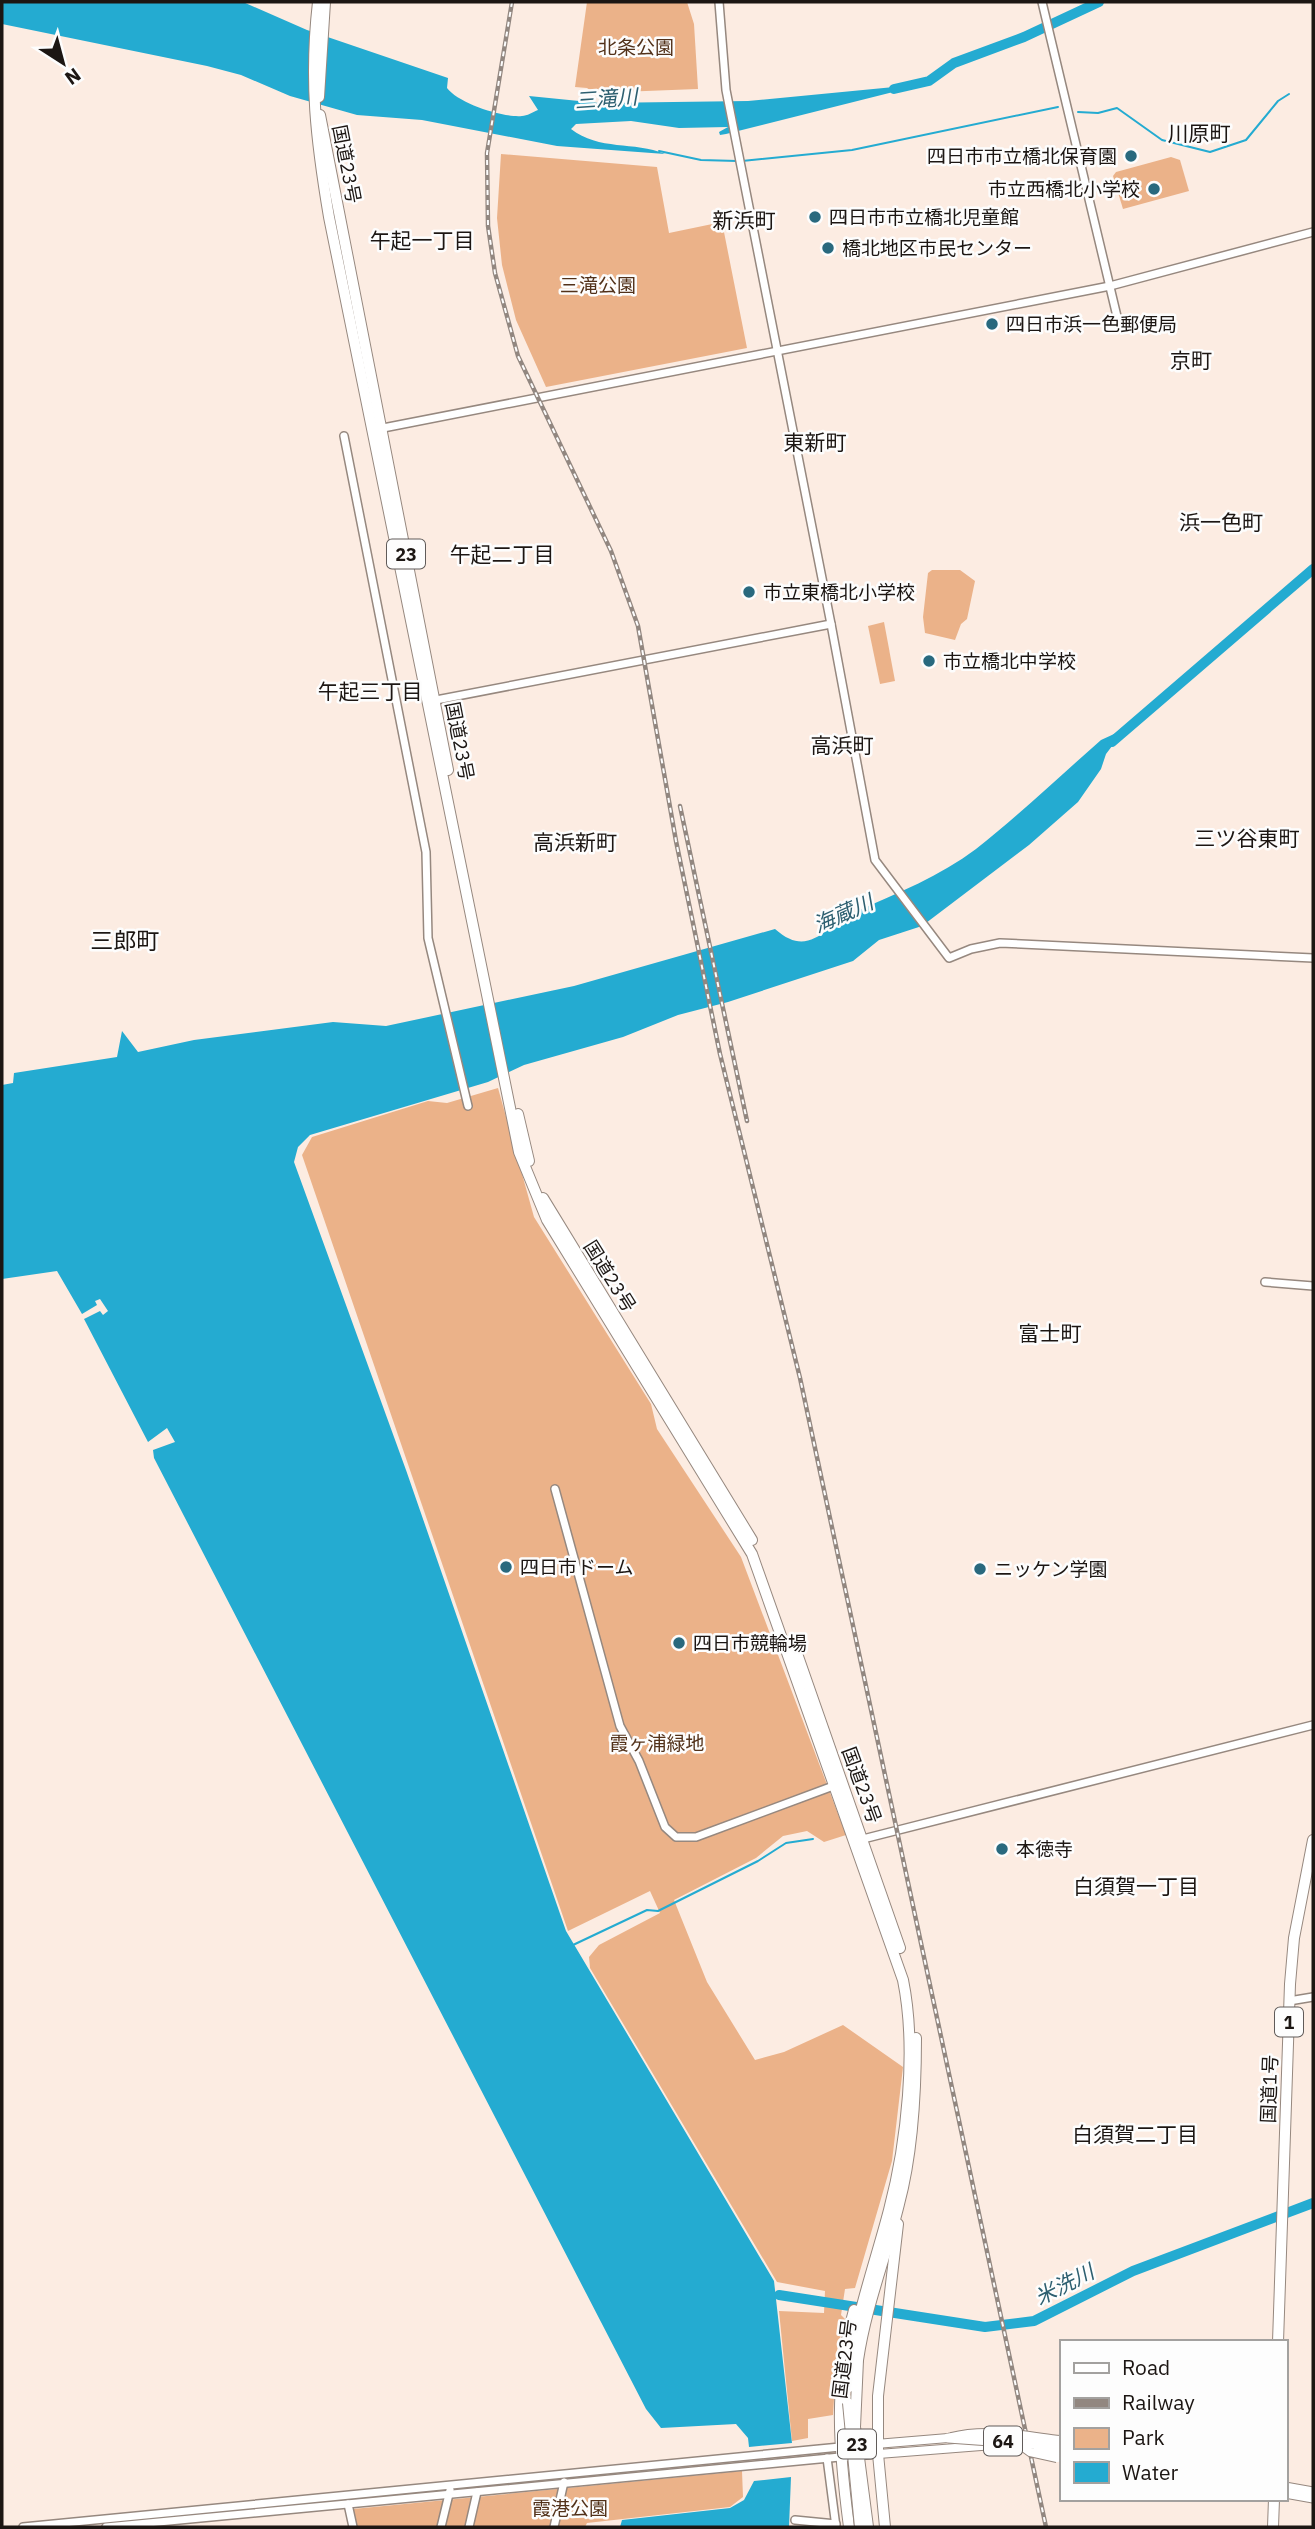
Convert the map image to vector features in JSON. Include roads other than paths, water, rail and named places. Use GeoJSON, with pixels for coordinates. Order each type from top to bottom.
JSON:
{"type":"FeatureCollection","features":[{"type":"Feature","properties":{"kind":"highway","name":"国道23号"},"geometry":{"type":"LineString","coordinates":[[318,2],[319,27]]}},
{"type":"Feature","properties":{"kind":"highway","name":"国道23号"},"geometry":{"type":"LineString","coordinates":[[325,2],[311,81],[329,218],[376,430],[508,1079],[531,1168],[550,1212],[757,1550],[863,1839],[904,1962],[915,2014],[916,2076],[878,2396],[878,2448],[885,2527]]}},
{"type":"Feature","properties":{"kind":"highway","name":"国道23号"},"geometry":{"type":"LineString","coordinates":[[508,1079],[519,1152],[539,1205],[752,1554],[896,1956],[906,1997],[909,2062],[898,2163],[859,2316],[848,2428],[860,2527]]}},
{"type":"Feature","properties":{"kind":"highway","name":"国道1号"},"geometry":{"type":"LineString","coordinates":[[1278,2340],[1289,2001],[1294,1938],[1313,1840]]}},
{"type":"Feature","properties":{"kind":"highway","name":"国道23号"},"geometry":{"type":"LineString","coordinates":[[865,2296],[900,2202]]}},
{"type":"Feature","properties":{"kind":"highway"},"geometry":{"type":"LineString","coordinates":[[849,2527],[840,2452],[840,2370],[859,2316]]}},
{"type":"Feature","properties":{"kind":"highway","name":"国道23号"},"geometry":{"type":"LineString","coordinates":[[854,2360],[855,2427],[868,2527]]}},
{"type":"Feature","properties":{"kind":"highway"},"geometry":{"type":"LineString","coordinates":[[1273,2527],[1274,2501]]}},
{"type":"Feature","properties":{"kind":"main road"},"geometry":{"type":"LineString","coordinates":[[840,2452],[949,2442],[1023,2447]]}},
{"type":"Feature","properties":{"kind":"main road","name":"64"},"geometry":{"type":"LineString","coordinates":[[949,2442],[1060,2449]]}},
{"type":"Feature","properties":{"kind":"main road","name":"64"},"geometry":{"type":"LineString","coordinates":[[1023,2447],[1060,2449]]}},
{"type":"Feature","properties":{"kind":"main road"},"geometry":{"type":"LineString","coordinates":[[1287,2485],[1313,2490]]}},
{"type":"Feature","properties":{"kind":"main road"},"geometry":{"type":"LineString","coordinates":[[1287,2494],[1313,2499]]}},
{"type":"Feature","properties":{"kind":"street"},"geometry":{"type":"LineString","coordinates":[[719,2],[726,90],[873,853],[949,958],[1000,943],[1313,958]]}},
{"type":"Feature","properties":{"kind":"street"},"geometry":{"type":"LineString","coordinates":[[1042,2],[1120,329]]}},
{"type":"Feature","properties":{"kind":"street"},"geometry":{"type":"LineString","coordinates":[[376,430],[1110,286],[1313,232]]}},
{"type":"Feature","properties":{"kind":"street"},"geometry":{"type":"LineString","coordinates":[[344,436],[426,852],[426,925],[468,1106]]}},
{"type":"Feature","properties":{"kind":"street"},"geometry":{"type":"LineString","coordinates":[[431,701],[831,624]]}},
{"type":"Feature","properties":{"kind":"street"},"geometry":{"type":"LineString","coordinates":[[1265,1282],[1313,1286]]}},
{"type":"Feature","properties":{"kind":"street"},"geometry":{"type":"LineString","coordinates":[[555,1489],[620,1726],[639,1761],[661,1820],[670,1834],[682,1839],[696,1837],[836,1785]]}},
{"type":"Feature","properties":{"kind":"street"},"geometry":{"type":"LineString","coordinates":[[863,1839],[1313,1725]]}},
{"type":"Feature","properties":{"kind":"street"},"geometry":{"type":"LineString","coordinates":[[1289,2001],[1313,1997]]}},
{"type":"Feature","properties":{"kind":"street"},"geometry":{"type":"LineString","coordinates":[[106,2527],[451,2485],[795,2452],[840,2452]]}},
{"type":"Feature","properties":{"kind":"street"},"geometry":{"type":"LineString","coordinates":[[23,2527],[139,2523],[348,2504],[827,2458],[840,2452]]}},
{"type":"Feature","properties":{"kind":"street"},"geometry":{"type":"LineString","coordinates":[[796,2521],[836,2525],[827,2458]]}},
{"type":"Feature","properties":{"kind":"street"},"geometry":{"type":"LineString","coordinates":[[554,2527],[564,2484],[563,2474]]}},
{"type":"Feature","properties":{"kind":"street"},"geometry":{"type":"LineString","coordinates":[[451,2485],[477,2492]]}},
{"type":"Feature","properties":{"kind":"street"},"geometry":{"type":"LineString","coordinates":[[441,2527],[451,2485]]}},
{"type":"Feature","properties":{"kind":"street"},"geometry":{"type":"LineString","coordinates":[[469,2527],[477,2492]]}},
{"type":"Feature","properties":{"kind":"street"},"geometry":{"type":"LineString","coordinates":[[348,2504],[353,2527]]}},
{"type":"Feature","properties":{"kind":"water"},"geometry":{"type":"Polygon","coordinates":[[[2,2],[243,2],[307,30],[448,78],[447,88],[461,99],[481,108],[514,116],[538,110],[529,96],[599,103],[748,101],[925,84],[720,135],[719,132],[728,127],[679,128],[631,121],[576,124],[571,129],[593,140],[665,154],[557,146],[422,120],[357,115],[290,96],[241,75],[207,66],[2,24],[2,2]]]}},
{"type":"Feature","properties":{"kind":"water"},"geometry":{"type":"Polygon","coordinates":[[[1125,729],[1106,754],[1101,769],[1078,802],[1029,845],[922,926],[879,940],[853,961],[728,1002],[678,1015],[623,1037],[524,1065],[488,1082],[310,1135],[298,1147],[294,1162],[406,1470],[566,1931],[774,2281],[792,2443],[749,2447],[748,2438],[736,2424],[661,2428],[646,2409],[154,1458],[153,1450],[175,1442],[167,1428],[148,1442],[84,1319],[100,1311],[103,1315],[108,1311],[100,1299],[95,1301],[97,1305],[82,1314],[57,1271],[2,1279],[2,1085],[13,1083],[14,1073],[117,1057],[122,1031],[138,1052],[194,1040],[333,1022],[386,1026],[574,986],[775,929],[787,938],[808,941],[857,911],[962,859],[1008,823],[1101,740],[1125,729]]]}},
{"type":"Feature","properties":{"kind":"water"},"geometry":{"type":"Polygon","coordinates":[[[791,2477],[789,2527],[620,2527],[622,2520],[730,2508],[744,2500],[754,2481],[791,2477]]]}},
{"type":"Feature","properties":{"kind":"waterway","name":"三滝川"},"geometry":{"type":"LineString","coordinates":[[894,89],[929,81],[954,63],[1024,37],[1099,2]]}},
{"type":"Feature","properties":{"kind":"waterway"},"geometry":{"type":"LineString","coordinates":[[1078,112],[1098,113],[1117,108],[1162,140],[1210,152],[1246,140],[1278,101],[1289,94]]}},
{"type":"Feature","properties":{"kind":"waterway"},"geometry":{"type":"LineString","coordinates":[[742,161],[852,150],[1058,107]]}},
{"type":"Feature","properties":{"kind":"waterway"},"geometry":{"type":"LineString","coordinates":[[659,151],[701,160],[737,161]]}},
{"type":"Feature","properties":{"kind":"waterway","name":"海蔵川"},"geometry":{"type":"LineString","coordinates":[[1112,742],[1313,569]]}},
{"type":"Feature","properties":{"kind":"waterway"},"geometry":{"type":"LineString","coordinates":[[573,1945],[647,1910],[658,1911],[758,1861],[786,1843],[813,1839]]}},
{"type":"Feature","properties":{"kind":"waterway","name":"米洗川"},"geometry":{"type":"LineString","coordinates":[[779,2295],[985,2327],[1034,2321],[1133,2271],[1313,2203]]}},
{"type":"Feature","properties":{"kind":"railway"},"geometry":{"type":"LineString","coordinates":[[512,2],[487,153],[488,226],[495,273],[518,356],[611,551],[638,626],[676,841],[720,1054],[800,1378],[1046,2527]]}},
{"type":"Feature","properties":{"kind":"railway"},"geometry":{"type":"LineString","coordinates":[[680,806],[747,1121]]}},
{"type":"Feature","properties":{"kind":"place","name":"四日市市立橋北保育園"},"geometry":{"type":"Point","coordinates":[1131,156]}},
{"type":"Feature","properties":{"kind":"place","name":"市立西橋北小学校"},"geometry":{"type":"Point","coordinates":[1154,189]}},
{"type":"Feature","properties":{"kind":"place","name":"四日市市立橋北児童館"},"geometry":{"type":"Point","coordinates":[815,217]}},
{"type":"Feature","properties":{"kind":"place","name":"橋北地区市民センター"},"geometry":{"type":"Point","coordinates":[828,248]}},
{"type":"Feature","properties":{"kind":"place","name":"四日市浜一色郵便局"},"geometry":{"type":"Point","coordinates":[992,324]}},
{"type":"Feature","properties":{"kind":"place","name":"市立東橋北小学校"},"geometry":{"type":"Point","coordinates":[749,592]}},
{"type":"Feature","properties":{"kind":"place","name":"市立橋北中学校"},"geometry":{"type":"Point","coordinates":[929,661]}},
{"type":"Feature","properties":{"kind":"place","name":"四日市ドーム"},"geometry":{"type":"Point","coordinates":[506,1567]}},
{"type":"Feature","properties":{"kind":"place","name":"ニッケン学園"},"geometry":{"type":"Point","coordinates":[980,1569]}},
{"type":"Feature","properties":{"kind":"place","name":"四日市競輪場"},"geometry":{"type":"Point","coordinates":[679,1643]}},
{"type":"Feature","properties":{"kind":"place","name":"本徳寺"},"geometry":{"type":"Point","coordinates":[1002,1849]}},
{"type":"Feature","properties":{"kind":"district","name":"川原町"},"geometry":{"type":"Point","coordinates":[1199,133]}},
{"type":"Feature","properties":{"kind":"district","name":"新浜町"},"geometry":{"type":"Point","coordinates":[744,220]}},
{"type":"Feature","properties":{"kind":"district","name":"午起一丁目"},"geometry":{"type":"Point","coordinates":[422,240]}},
{"type":"Feature","properties":{"kind":"district","name":"京町"},"geometry":{"type":"Point","coordinates":[1191,360]}},
{"type":"Feature","properties":{"kind":"district","name":"東新町"},"geometry":{"type":"Point","coordinates":[815,442]}},
{"type":"Feature","properties":{"kind":"district","name":"浜一色町"},"geometry":{"type":"Point","coordinates":[1221,522]}},
{"type":"Feature","properties":{"kind":"district","name":"午起二丁目"},"geometry":{"type":"Point","coordinates":[502,554]}},
{"type":"Feature","properties":{"kind":"district","name":"午起三丁目"},"geometry":{"type":"Point","coordinates":[370,691]}},
{"type":"Feature","properties":{"kind":"district","name":"高浜町"},"geometry":{"type":"Point","coordinates":[842,745]}},
{"type":"Feature","properties":{"kind":"district","name":"三ツ谷東町"},"geometry":{"type":"Point","coordinates":[1247,838]}},
{"type":"Feature","properties":{"kind":"district","name":"高浜新町"},"geometry":{"type":"Point","coordinates":[575,842]}},
{"type":"Feature","properties":{"kind":"district","name":"三郎町"},"geometry":{"type":"Point","coordinates":[125,940]}},
{"type":"Feature","properties":{"kind":"district","name":"富士町"},"geometry":{"type":"Point","coordinates":[1050,1333]}},
{"type":"Feature","properties":{"kind":"district","name":"白須賀一丁目"},"geometry":{"type":"Point","coordinates":[1136,1886]}},
{"type":"Feature","properties":{"kind":"district","name":"白須賀二丁目"},"geometry":{"type":"Point","coordinates":[1135,2134]}},
{"type":"Feature","properties":{"kind":"park label","name":"北条公園"},"geometry":{"type":"Point","coordinates":[636,47]}},
{"type":"Feature","properties":{"kind":"park label","name":"三滝公園"},"geometry":{"type":"Point","coordinates":[598,285]}},
{"type":"Feature","properties":{"kind":"park label","name":"霞ヶ浦緑地"},"geometry":{"type":"Point","coordinates":[657,1743]}},
{"type":"Feature","properties":{"kind":"park label","name":"霞港公園"},"geometry":{"type":"Point","coordinates":[570,2508]}}]}
